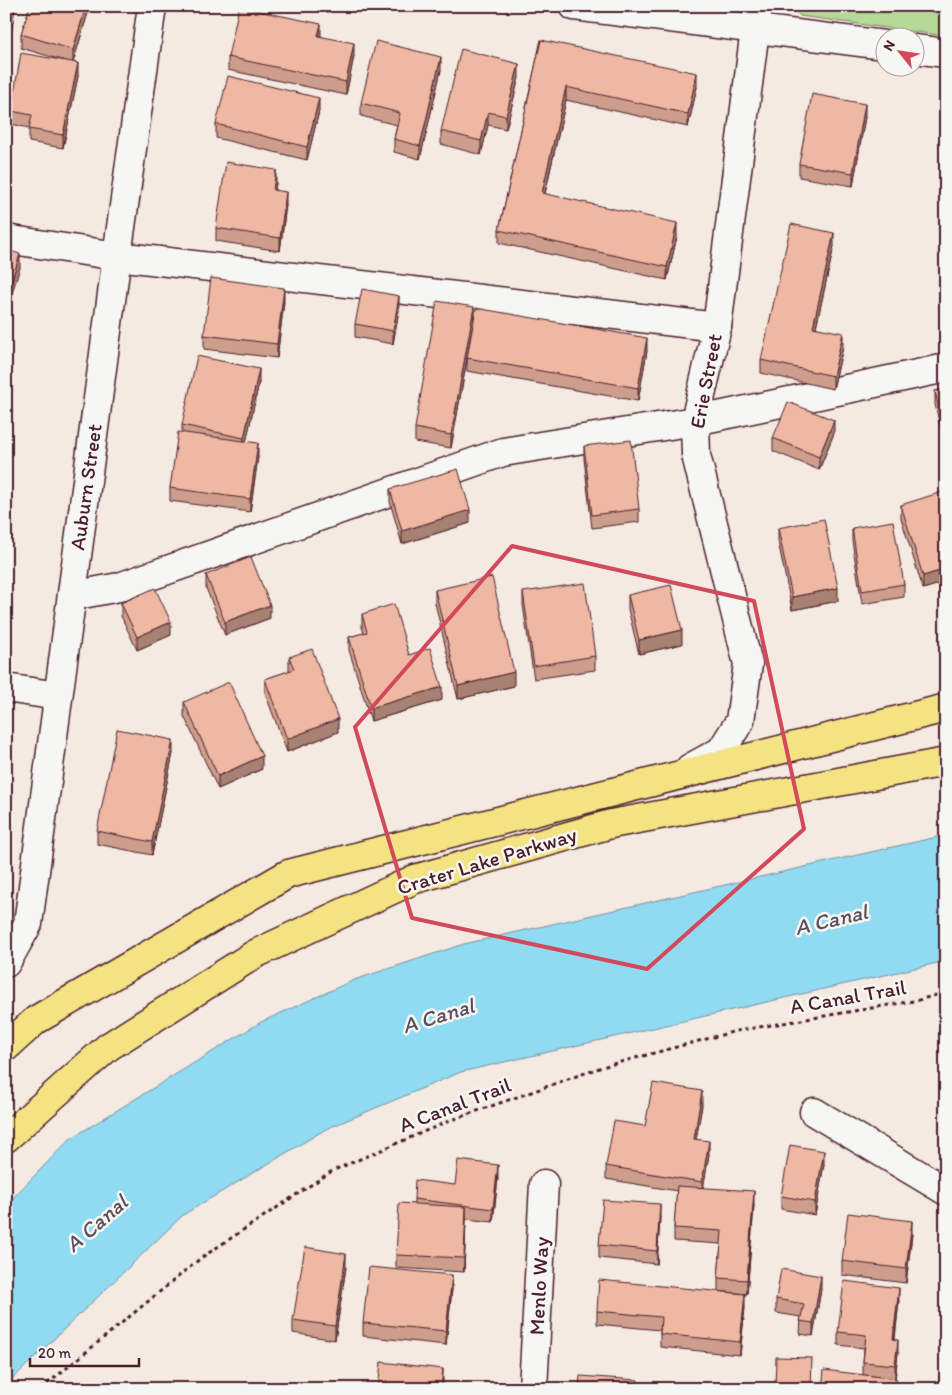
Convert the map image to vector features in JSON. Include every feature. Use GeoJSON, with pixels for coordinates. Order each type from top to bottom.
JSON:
{"type":"FeatureCollection","features":[{"type":"Feature","properties":{"kind":"main road","name":"Crater Lake Parkway"},"geometry":{"type":"LineString","coordinates":[[6,1047],[36,1020],[288,874],[946,708]]}},
{"type":"Feature","properties":{"kind":"main road","name":"Crater Lake Parkway"},"geometry":{"type":"LineString","coordinates":[[6,1138],[108,1047],[255,954],[416,879],[611,824],[946,762]]}},
{"type":"Feature","properties":{"kind":"street","name":"Auburn Street"},"geometry":{"type":"LineString","coordinates":[[6,964],[28,924],[152,6]]}},
{"type":"Feature","properties":{"kind":"street"},"geometry":{"type":"LineString","coordinates":[[574,6],[757,18],[874,44]]}},
{"type":"Feature","properties":{"kind":"street","name":"Erie Street"},"geometry":{"type":"LineString","coordinates":[[673,778],[721,751],[740,721],[748,664],[696,455],[695,422],[717,327],[757,18]]}},
{"type":"Feature","properties":{"kind":"street"},"geometry":{"type":"LineString","coordinates":[[924,50],[946,53]]}},
{"type":"Feature","properties":{"kind":"street"},"geometry":{"type":"LineString","coordinates":[[6,239],[117,256],[717,327]]}},
{"type":"Feature","properties":{"kind":"street"},"geometry":{"type":"LineString","coordinates":[[72,596],[119,588],[504,452],[695,422],[946,368]]}},
{"type":"Feature","properties":{"kind":"street"},"geometry":{"type":"LineString","coordinates":[[6,688],[58,696]]}},
{"type":"Feature","properties":{"kind":"street"},"geometry":{"type":"LineString","coordinates":[[814,1112],[946,1191]]}},
{"type":"Feature","properties":{"kind":"street","name":"Menlo Way"},"geometry":{"type":"LineString","coordinates":[[534,1389],[544,1184]]}},
{"type":"Feature","properties":{"kind":"path","name":"A Canal Trail"},"geometry":{"type":"LineString","coordinates":[[41,1389],[201,1258],[332,1171],[449,1121],[602,1067],[736,1031],[919,1000],[946,992]]}},
{"type":"Feature","properties":{"kind":"highlighted area"},"geometry":{"type":"Polygon","coordinates":[[[512,546],[754,601],[804,829],[647,969],[412,918],[355,727],[512,546]]]}},
{"type":"Feature","properties":{"kind":"green space"},"geometry":{"type":"Polygon","coordinates":[[[791,6],[946,6],[946,36],[924,33],[924,28],[888,28],[800,16],[791,6]]]}},
{"type":"Feature","properties":{"kind":"water","name":"A Canal"},"geometry":{"type":"Polygon","coordinates":[[[946,835],[946,961],[461,1072],[326,1129],[183,1215],[6,1385],[6,1205],[70,1139],[261,1022],[354,980],[464,944],[946,835]]]}},
{"type":"Feature","properties":{"kind":"building"},"geometry":{"type":"Polygon","coordinates":[[[6,6],[14,6],[8,43],[6,43],[6,6]]]}},
{"type":"Feature","properties":{"kind":"building"},"geometry":{"type":"Polygon","coordinates":[[[30,6],[86,6],[73,50],[21,34],[30,6]]]}},
{"type":"Feature","properties":{"kind":"building"},"geometry":{"type":"Polygon","coordinates":[[[239,7],[321,24],[318,36],[354,43],[346,82],[228,57],[239,7]]]}},
{"type":"Feature","properties":{"kind":"building"},"geometry":{"type":"Polygon","coordinates":[[[541,40],[697,73],[688,114],[566,87],[542,193],[677,223],[667,267],[499,230],[541,40]]]}},
{"type":"Feature","properties":{"kind":"building"},"geometry":{"type":"Polygon","coordinates":[[[376,41],[441,57],[420,146],[394,139],[400,113],[361,103],[376,41]]]}},
{"type":"Feature","properties":{"kind":"building"},"geometry":{"type":"Polygon","coordinates":[[[461,49],[519,64],[506,116],[488,112],[481,141],[441,131],[461,49]]]}},
{"type":"Feature","properties":{"kind":"building"},"geometry":{"type":"Polygon","coordinates":[[[21,53],[78,63],[63,135],[29,129],[32,115],[11,111],[21,53]]]}},
{"type":"Feature","properties":{"kind":"building"},"geometry":{"type":"Polygon","coordinates":[[[228,76],[319,98],[307,147],[216,124],[228,76]]]}},
{"type":"Feature","properties":{"kind":"building"},"geometry":{"type":"Polygon","coordinates":[[[812,94],[865,104],[853,173],[799,164],[812,94]]]}},
{"type":"Feature","properties":{"kind":"building"},"geometry":{"type":"Polygon","coordinates":[[[226,162],[276,170],[273,190],[286,192],[280,238],[216,228],[226,162]]]}},
{"type":"Feature","properties":{"kind":"building"},"geometry":{"type":"Polygon","coordinates":[[[791,224],[834,233],[813,327],[843,333],[833,376],[761,360],[791,224]]]}},
{"type":"Feature","properties":{"kind":"building"},"geometry":{"type":"Polygon","coordinates":[[[6,250],[20,254],[6,299],[6,250]]]}},
{"type":"Feature","properties":{"kind":"building"},"geometry":{"type":"Polygon","coordinates":[[[211,278],[284,288],[277,344],[204,335],[211,278]]]}},
{"type":"Feature","properties":{"kind":"building"},"geometry":{"type":"Polygon","coordinates":[[[362,289],[399,296],[393,331],[355,324],[362,289]]]}},
{"type":"Feature","properties":{"kind":"building"},"geometry":{"type":"Polygon","coordinates":[[[437,301],[474,307],[451,435],[415,428],[437,301]]]}},
{"type":"Feature","properties":{"kind":"building"},"geometry":{"type":"Polygon","coordinates":[[[476,308],[647,338],[638,388],[467,358],[476,308]]]}},
{"type":"Feature","properties":{"kind":"building"},"geometry":{"type":"Polygon","coordinates":[[[6,335],[9,336],[6,361],[6,335]]]}},
{"type":"Feature","properties":{"kind":"building"},"geometry":{"type":"Polygon","coordinates":[[[197,356],[259,369],[244,438],[182,425],[197,356]]]}},
{"type":"Feature","properties":{"kind":"building"},"geometry":{"type":"Polygon","coordinates":[[[946,389],[946,431],[944,431],[935,391],[946,389]]]}},
{"type":"Feature","properties":{"kind":"building"},"geometry":{"type":"Polygon","coordinates":[[[788,402],[834,420],[819,457],[773,438],[788,402]]]}},
{"type":"Feature","properties":{"kind":"building"},"geometry":{"type":"Polygon","coordinates":[[[178,432],[258,443],[250,499],[170,488],[178,432]]]}},
{"type":"Feature","properties":{"kind":"building"},"geometry":{"type":"Polygon","coordinates":[[[631,440],[639,509],[592,515],[584,446],[631,440]]]}},
{"type":"Feature","properties":{"kind":"building"},"geometry":{"type":"Polygon","coordinates":[[[458,469],[470,510],[402,531],[390,489],[458,469]]]}},
{"type":"Feature","properties":{"kind":"building"},"geometry":{"type":"Polygon","coordinates":[[[942,492],[946,506],[946,569],[923,576],[901,505],[942,492]]]}},
{"type":"Feature","properties":{"kind":"building"},"geometry":{"type":"Polygon","coordinates":[[[824,519],[838,588],[792,597],[778,528],[824,519]]]}},
{"type":"Feature","properties":{"kind":"building"},"geometry":{"type":"Polygon","coordinates":[[[893,521],[904,584],[862,591],[852,528],[893,521]]]}},
{"type":"Feature","properties":{"kind":"building"},"geometry":{"type":"Polygon","coordinates":[[[251,557],[270,605],[225,622],[206,575],[251,557]]]}},
{"type":"Feature","properties":{"kind":"building"},"geometry":{"type":"Polygon","coordinates":[[[492,577],[514,672],[458,686],[435,590],[492,577]]]}},
{"type":"Feature","properties":{"kind":"building"},"geometry":{"type":"Polygon","coordinates":[[[585,583],[595,656],[534,666],[523,592],[585,583]]]}},
{"type":"Feature","properties":{"kind":"building"},"geometry":{"type":"Polygon","coordinates":[[[671,585],[682,630],[639,640],[628,595],[671,585]]]}},
{"type":"Feature","properties":{"kind":"building"},"geometry":{"type":"Polygon","coordinates":[[[155,588],[171,622],[137,637],[121,603],[155,588]]]}},
{"type":"Feature","properties":{"kind":"building"},"geometry":{"type":"Polygon","coordinates":[[[394,604],[409,655],[430,648],[442,687],[371,708],[349,637],[367,632],[362,614],[394,604]]]}},
{"type":"Feature","properties":{"kind":"building"},"geometry":{"type":"Polygon","coordinates":[[[312,649],[338,719],[287,739],[265,679],[294,669],[289,657],[312,649]]]}},
{"type":"Feature","properties":{"kind":"building"},"geometry":{"type":"Polygon","coordinates":[[[229,682],[262,756],[218,776],[184,702],[229,682]]]}},
{"type":"Feature","properties":{"kind":"building"},"geometry":{"type":"Polygon","coordinates":[[[117,729],[173,740],[152,842],[97,831],[117,729]]]}},
{"type":"Feature","properties":{"kind":"building"},"geometry":{"type":"Polygon","coordinates":[[[653,1083],[702,1091],[694,1139],[709,1141],[702,1182],[606,1166],[614,1121],[645,1126],[653,1083]]]}},
{"type":"Feature","properties":{"kind":"building"},"geometry":{"type":"Polygon","coordinates":[[[790,1145],[824,1151],[815,1202],[781,1196],[790,1145]]]}},
{"type":"Feature","properties":{"kind":"building"},"geometry":{"type":"Polygon","coordinates":[[[458,1160],[498,1165],[493,1209],[414,1199],[415,1180],[455,1185],[458,1160]]]}},
{"type":"Feature","properties":{"kind":"building"},"geometry":{"type":"Polygon","coordinates":[[[677,1186],[754,1191],[747,1280],[718,1278],[722,1231],[674,1228],[677,1186]]]}},
{"type":"Feature","properties":{"kind":"building"},"geometry":{"type":"Polygon","coordinates":[[[603,1200],[660,1204],[657,1251],[599,1245],[603,1200]]]}},
{"type":"Feature","properties":{"kind":"building"},"geometry":{"type":"Polygon","coordinates":[[[399,1203],[466,1207],[464,1258],[396,1255],[399,1203]]]}},
{"type":"Feature","properties":{"kind":"building"},"geometry":{"type":"Polygon","coordinates":[[[848,1213],[912,1221],[906,1269],[842,1261],[848,1213]]]}},
{"type":"Feature","properties":{"kind":"building"},"geometry":{"type":"Polygon","coordinates":[[[305,1247],[346,1254],[335,1326],[293,1320],[305,1247]]]}},
{"type":"Feature","properties":{"kind":"building"},"geometry":{"type":"Polygon","coordinates":[[[369,1267],[452,1275],[446,1331],[363,1323],[369,1267]]]}},
{"type":"Feature","properties":{"kind":"building"},"geometry":{"type":"Polygon","coordinates":[[[781,1269],[821,1276],[813,1323],[800,1321],[804,1304],[776,1299],[781,1269]]]}},
{"type":"Feature","properties":{"kind":"building"},"geometry":{"type":"Polygon","coordinates":[[[599,1280],[745,1294],[740,1342],[660,1334],[661,1317],[597,1311],[599,1280]]]}},
{"type":"Feature","properties":{"kind":"building"},"geometry":{"type":"Polygon","coordinates":[[[844,1281],[899,1288],[893,1339],[898,1340],[895,1365],[863,1362],[866,1335],[838,1332],[844,1281]]]}},
{"type":"Feature","properties":{"kind":"building"},"geometry":{"type":"Polygon","coordinates":[[[776,1357],[812,1358],[811,1389],[775,1389],[776,1357]]]}},
{"type":"Feature","properties":{"kind":"building"},"geometry":{"type":"Polygon","coordinates":[[[381,1362],[443,1369],[441,1389],[378,1389],[381,1362]]]}},
{"type":"Feature","properties":{"kind":"building"},"geometry":{"type":"Polygon","coordinates":[[[824,1370],[897,1379],[895,1389],[822,1389],[824,1370]]]}},
{"type":"Feature","properties":{"kind":"building"},"geometry":{"type":"Polygon","coordinates":[[[580,1376],[638,1380],[637,1389],[579,1389],[580,1376]]]}}]}
